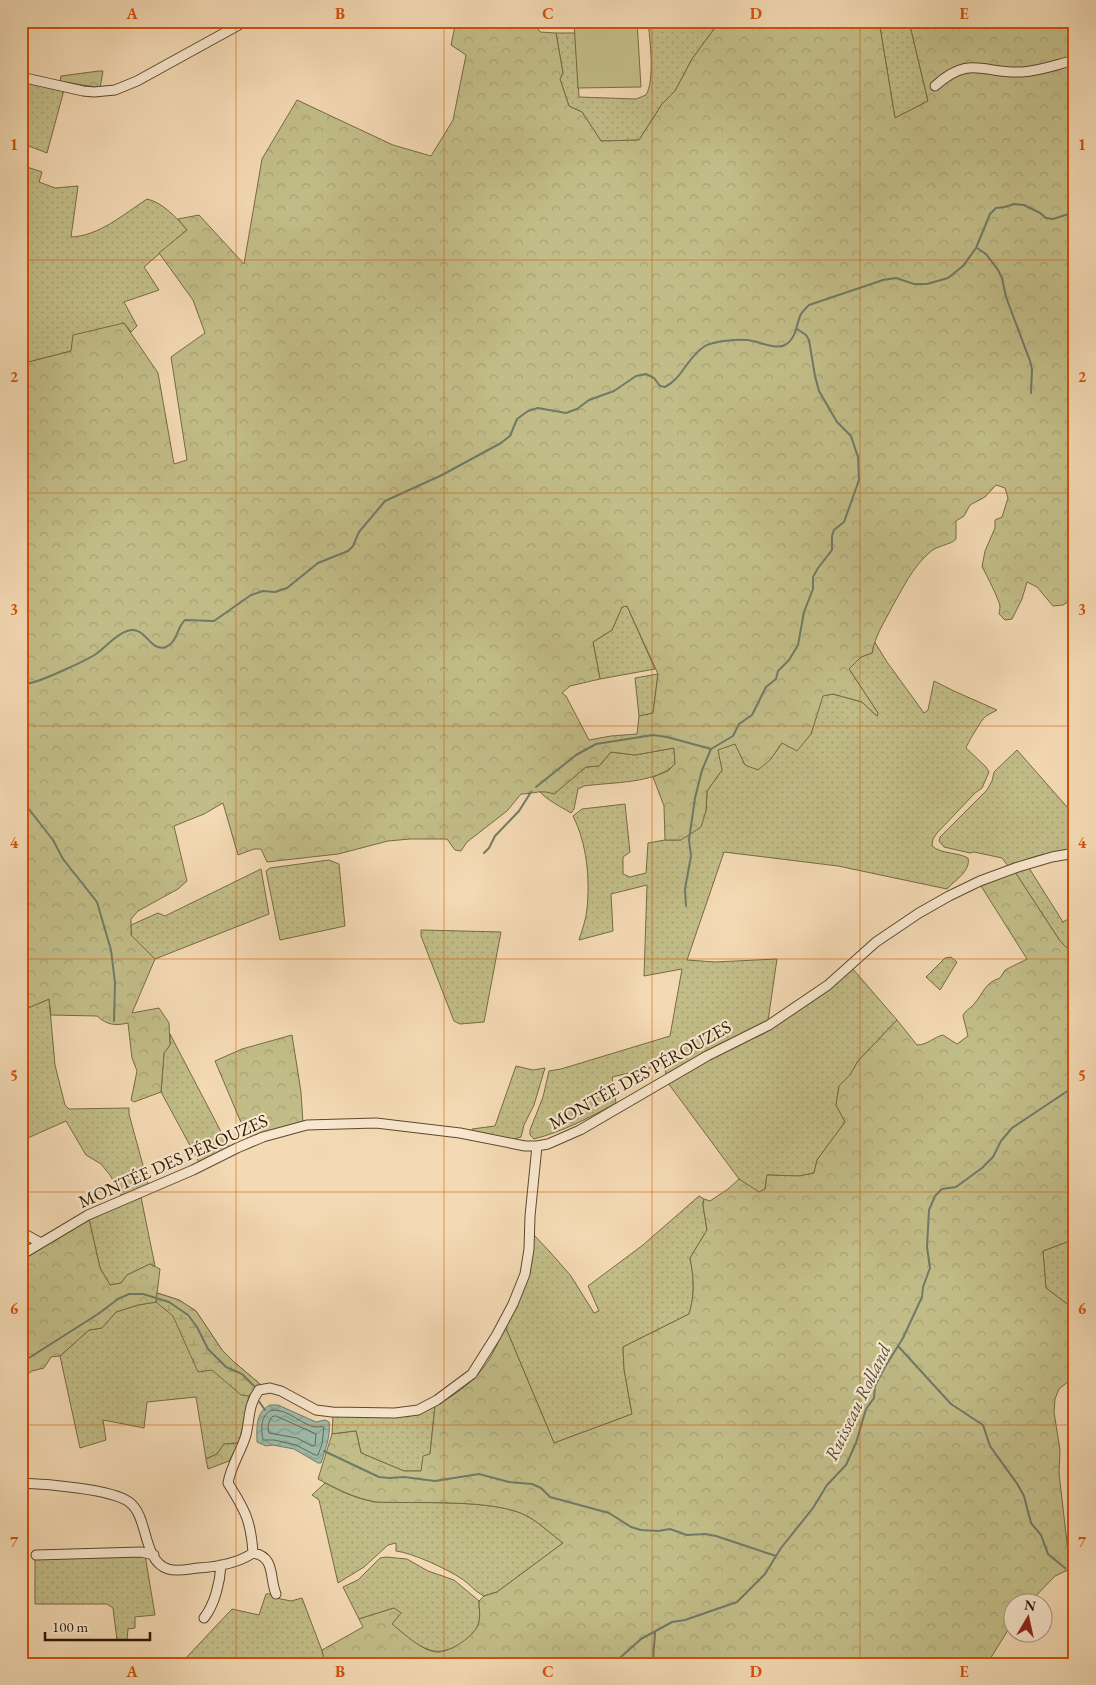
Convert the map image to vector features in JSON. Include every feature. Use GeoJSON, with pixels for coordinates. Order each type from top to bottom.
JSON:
{"type":"FeatureCollection","features":[{"type":"Feature","properties":{"kind":"street"},"geometry":{"type":"LineString","coordinates":[[21,77],[83,91],[114,90],[137,81],[246,21]]}},
{"type":"Feature","properties":{"kind":"street"},"geometry":{"type":"LineString","coordinates":[[935,86],[952,73],[967,67],[1022,72],[1075,60]]}},
{"type":"Feature","properties":{"kind":"street","name":"MONTÉE DES PÉROUZES"},"geometry":{"type":"LineString","coordinates":[[21,1256],[41,1242],[88,1215],[194,1170],[263,1137],[307,1125],[376,1123],[460,1133],[525,1146],[548,1144],[580,1130],[707,1056],[769,1025],[828,985],[876,942],[948,896],[980,880],[1018,866],[1075,853]]}},
{"type":"Feature","properties":{"kind":"street"},"geometry":{"type":"LineString","coordinates":[[253,1553],[250,1524],[245,1509],[228,1483],[230,1470],[246,1433],[252,1399],[259,1390],[270,1388],[281,1391],[316,1410],[395,1413],[418,1410],[424,1407],[455,1388],[472,1374],[496,1336],[513,1304],[525,1274],[529,1248],[530,1216],[537,1146]]}},
{"type":"Feature","properties":{"kind":"street"},"geometry":{"type":"LineString","coordinates":[[21,1232],[41,1242]]}},
{"type":"Feature","properties":{"kind":"street"},"geometry":{"type":"LineString","coordinates":[[21,1483],[106,1492],[128,1500],[135,1506],[140,1516],[147,1543],[154,1555],[164,1567],[172,1570],[221,1565],[242,1559],[253,1553],[260,1555],[268,1561],[276,1594]]}},
{"type":"Feature","properties":{"kind":"street"},"geometry":{"type":"LineString","coordinates":[[140,1552],[147,1543]]}},
{"type":"Feature","properties":{"kind":"street"},"geometry":{"type":"LineString","coordinates":[[36,1555],[140,1552],[154,1555]]}},
{"type":"Feature","properties":{"kind":"street"},"geometry":{"type":"LineString","coordinates":[[204,1618],[211,1608],[220,1576],[221,1565]]}},
{"type":"Feature","properties":{"kind":"green space"},"geometry":{"type":"Polygon","coordinates":[[[456,21],[517,21],[535,24],[540,32],[556,33],[563,73],[560,79],[569,106],[582,112],[601,141],[639,140],[662,104],[675,91],[692,59],[720,21],[879,21],[895,118],[928,101],[909,21],[1075,21],[1075,598],[1063,605],[1053,606],[1037,587],[1027,582],[1022,599],[1012,619],[1005,620],[999,614],[999,603],[982,567],[985,551],[995,528],[995,520],[1002,517],[1008,498],[1005,488],[996,485],[985,497],[970,505],[964,516],[956,521],[956,539],[951,543],[932,550],[918,565],[883,624],[872,653],[861,657],[849,669],[878,713],[877,716],[862,702],[833,694],[823,696],[811,734],[797,751],[782,743],[770,760],[758,770],[745,765],[735,744],[718,750],[722,770],[707,791],[706,811],[701,827],[681,840],[665,840],[664,806],[653,777],[668,771],[675,764],[674,748],[635,755],[611,752],[599,766],[586,767],[554,794],[541,792],[521,794],[507,811],[467,842],[461,851],[455,850],[447,839],[410,839],[388,841],[338,854],[267,862],[261,849],[254,849],[238,855],[223,803],[204,814],[174,826],[187,881],[178,889],[138,911],[131,919],[131,935],[155,959],[132,1013],[159,1008],[169,1023],[170,1045],[164,1053],[161,1092],[134,1102],[131,1100],[137,1071],[132,1058],[128,1023],[111,1024],[97,1016],[51,1015],[49,999],[21,1011],[21,364],[71,351],[73,335],[124,323],[158,373],[174,464],[187,460],[171,357],[205,333],[193,300],[159,253],[187,230],[178,219],[199,215],[244,264],[262,159],[297,100],[393,145],[431,156],[453,120],[466,55],[451,45],[456,21]],[[627,606],[622,607],[612,630],[593,642],[600,679],[570,686],[562,693],[566,696],[589,740],[637,734],[639,716],[653,713],[658,674],[627,606]]]}},
{"type":"Feature","properties":{"kind":"green space"},"geometry":{"type":"Polygon","coordinates":[[[637,21],[641,87],[578,88],[574,22],[637,21]]]}},
{"type":"Feature","properties":{"kind":"green space"},"geometry":{"type":"Polygon","coordinates":[[[648,21],[720,21],[692,59],[675,91],[662,104],[639,140],[601,141],[582,112],[569,106],[560,79],[563,73],[556,33],[575,33],[579,97],[636,99],[646,95],[649,88],[651,60],[648,21]]]}},
{"type":"Feature","properties":{"kind":"green space"},"geometry":{"type":"Polygon","coordinates":[[[879,21],[909,21],[928,101],[895,118],[879,21]]]}},
{"type":"Feature","properties":{"kind":"green space"},"geometry":{"type":"Polygon","coordinates":[[[103,71],[100,88],[60,81],[61,76],[103,71]]]}},
{"type":"Feature","properties":{"kind":"green space"},"geometry":{"type":"Polygon","coordinates":[[[21,80],[64,90],[47,153],[21,143],[21,80]]]}},
{"type":"Feature","properties":{"kind":"green space"},"geometry":{"type":"Polygon","coordinates":[[[21,165],[42,172],[39,182],[55,188],[78,186],[71,237],[91,233],[101,228],[147,199],[164,207],[187,230],[144,267],[159,290],[124,302],[137,326],[131,332],[124,323],[71,351],[21,364],[21,165]]]}},
{"type":"Feature","properties":{"kind":"green space"},"geometry":{"type":"Polygon","coordinates":[[[627,606],[655,669],[600,679],[593,642],[612,630],[622,607],[627,606]]]}},
{"type":"Feature","properties":{"kind":"green space"},"geometry":{"type":"Polygon","coordinates":[[[874,641],[924,713],[928,710],[934,681],[997,710],[983,719],[966,748],[989,772],[982,788],[975,793],[933,839],[932,846],[936,849],[968,858],[965,871],[947,889],[838,866],[724,852],[687,960],[715,962],[777,959],[768,1021],[666,1074],[664,1065],[612,1077],[616,1103],[576,1124],[534,1139],[530,1135],[530,1130],[543,1097],[549,1071],[670,1036],[682,969],[644,976],[647,885],[611,894],[613,931],[579,940],[586,913],[588,873],[582,838],[573,816],[582,809],[625,804],[630,852],[623,857],[623,874],[630,877],[646,873],[648,843],[681,840],[706,811],[707,791],[722,770],[717,750],[735,743],[745,765],[770,760],[782,743],[811,734],[822,696],[833,694],[862,702],[877,716],[878,713],[849,669],[861,657],[872,653],[874,641]]]}},
{"type":"Feature","properties":{"kind":"green space"},"geometry":{"type":"Polygon","coordinates":[[[658,674],[653,713],[639,716],[635,678],[658,674]]]}},
{"type":"Feature","properties":{"kind":"green space"},"geometry":{"type":"Polygon","coordinates":[[[674,748],[675,764],[667,771],[645,779],[584,786],[578,789],[574,809],[571,813],[550,801],[539,791],[543,790],[554,794],[586,767],[599,766],[611,752],[635,755],[674,748]]]}},
{"type":"Feature","properties":{"kind":"green space"},"geometry":{"type":"Polygon","coordinates":[[[1017,750],[1075,816],[1075,848],[1037,856],[1008,866],[1002,858],[944,847],[939,841],[940,837],[987,790],[994,772],[1017,750]]]}},
{"type":"Feature","properties":{"kind":"green space"},"geometry":{"type":"Polygon","coordinates":[[[329,860],[339,864],[345,926],[280,940],[266,871],[270,868],[329,860]]]}},
{"type":"Feature","properties":{"kind":"green space"},"geometry":{"type":"Polygon","coordinates":[[[1029,868],[1063,922],[1075,915],[1075,951],[1071,952],[1060,941],[1015,872],[1029,868]]]}},
{"type":"Feature","properties":{"kind":"green space"},"geometry":{"type":"Polygon","coordinates":[[[261,869],[269,914],[155,959],[131,935],[131,925],[158,913],[165,916],[261,869]]]}},
{"type":"Feature","properties":{"kind":"green space"},"geometry":{"type":"Polygon","coordinates":[[[1015,872],[1060,941],[1071,952],[1075,951],[1075,1239],[1043,1251],[1046,1288],[1075,1310],[1075,1376],[1059,1389],[1055,1399],[1054,1412],[1060,1450],[1059,1473],[1070,1569],[1055,1576],[1040,1592],[1004,1592],[1004,1637],[987,1664],[325,1664],[322,1650],[363,1627],[359,1619],[394,1608],[401,1613],[392,1624],[420,1646],[438,1652],[455,1646],[476,1629],[479,1619],[479,1601],[484,1596],[497,1592],[563,1543],[529,1517],[515,1511],[477,1504],[376,1502],[339,1490],[318,1479],[332,1434],[356,1431],[361,1453],[404,1471],[421,1471],[423,1456],[430,1454],[435,1406],[457,1392],[477,1375],[493,1353],[505,1326],[554,1443],[632,1414],[624,1369],[623,1347],[689,1314],[693,1286],[690,1258],[707,1230],[703,1205],[704,1199],[710,1201],[739,1179],[759,1192],[765,1189],[767,1175],[799,1176],[814,1173],[817,1160],[845,1122],[836,1105],[839,1086],[850,1075],[858,1061],[897,1020],[917,1045],[924,1044],[943,1035],[957,1044],[968,1036],[963,1016],[965,1012],[974,1004],[987,986],[1000,978],[1005,970],[1027,959],[981,886],[1015,872]]]}},
{"type":"Feature","properties":{"kind":"green space"},"geometry":{"type":"Polygon","coordinates":[[[421,930],[501,932],[484,1022],[460,1024],[454,1021],[421,936],[421,930]]]}},
{"type":"Feature","properties":{"kind":"green space"},"geometry":{"type":"Polygon","coordinates":[[[951,957],[957,962],[940,990],[926,977],[945,958],[951,957]]]}},
{"type":"Feature","properties":{"kind":"green space"},"geometry":{"type":"Polygon","coordinates":[[[852,968],[897,1020],[858,1061],[850,1075],[839,1086],[836,1105],[845,1122],[817,1160],[814,1173],[799,1176],[767,1175],[765,1189],[759,1193],[739,1179],[668,1083],[726,1050],[763,1034],[831,989],[852,968]]]}},
{"type":"Feature","properties":{"kind":"green space"},"geometry":{"type":"Polygon","coordinates":[[[49,999],[55,1065],[65,1105],[69,1109],[129,1108],[148,1184],[123,1196],[101,1164],[86,1155],[66,1121],[21,1141],[21,1011],[49,999]]]}},
{"type":"Feature","properties":{"kind":"green space"},"geometry":{"type":"Polygon","coordinates":[[[170,1034],[230,1149],[200,1164],[161,1092],[164,1053],[170,1045],[170,1034]]]}},
{"type":"Feature","properties":{"kind":"green space"},"geometry":{"type":"Polygon","coordinates":[[[292,1035],[301,1092],[303,1123],[248,1139],[215,1061],[242,1049],[292,1035]]]}},
{"type":"Feature","properties":{"kind":"green space"},"geometry":{"type":"Polygon","coordinates":[[[516,1066],[533,1070],[545,1068],[534,1105],[524,1125],[521,1137],[503,1139],[472,1131],[472,1129],[495,1126],[516,1066]]]}},
{"type":"Feature","properties":{"kind":"green space"},"geometry":{"type":"Polygon","coordinates":[[[699,1196],[704,1199],[703,1205],[707,1230],[690,1258],[693,1286],[689,1314],[623,1347],[624,1369],[632,1414],[554,1443],[505,1326],[526,1282],[534,1235],[571,1276],[594,1313],[599,1311],[588,1286],[643,1245],[699,1196]]]}},
{"type":"Feature","properties":{"kind":"green space"},"geometry":{"type":"Polygon","coordinates":[[[141,1197],[155,1266],[150,1264],[127,1275],[121,1283],[110,1285],[100,1268],[89,1219],[141,1197]]]}},
{"type":"Feature","properties":{"kind":"green space"},"geometry":{"type":"Polygon","coordinates":[[[89,1219],[100,1268],[110,1285],[121,1283],[127,1275],[150,1264],[160,1269],[156,1302],[116,1312],[102,1328],[89,1330],[60,1356],[51,1357],[44,1368],[32,1371],[21,1379],[21,1330],[24,1328],[21,1318],[21,1259],[89,1219]]]}},
{"type":"Feature","properties":{"kind":"green space"},"geometry":{"type":"Polygon","coordinates":[[[1075,1239],[1075,1310],[1046,1288],[1043,1251],[1075,1239]]]}},
{"type":"Feature","properties":{"kind":"green space"},"geometry":{"type":"Polygon","coordinates":[[[157,1293],[179,1300],[196,1311],[222,1350],[260,1384],[249,1396],[239,1443],[224,1444],[217,1454],[206,1459],[196,1397],[147,1402],[144,1428],[103,1420],[106,1440],[80,1448],[60,1356],[89,1330],[102,1328],[116,1312],[156,1302],[157,1293]]]}},
{"type":"Feature","properties":{"kind":"green space"},"geometry":{"type":"Polygon","coordinates":[[[157,1293],[179,1300],[196,1311],[222,1350],[260,1384],[249,1396],[241,1395],[212,1370],[198,1372],[173,1316],[156,1302],[157,1293]]]}},
{"type":"Feature","properties":{"kind":"green space"},"geometry":{"type":"Polygon","coordinates":[[[435,1406],[430,1454],[421,1471],[404,1471],[361,1453],[356,1431],[332,1434],[333,1415],[409,1416],[419,1414],[435,1406]]]}},
{"type":"Feature","properties":{"kind":"green space"},"geometry":{"type":"Polygon","coordinates":[[[239,1443],[229,1461],[208,1469],[206,1459],[217,1454],[224,1444],[239,1443]]]}},
{"type":"Feature","properties":{"kind":"green space"},"geometry":{"type":"Polygon","coordinates":[[[325,1483],[350,1495],[376,1502],[477,1504],[515,1511],[529,1517],[563,1543],[497,1592],[484,1596],[448,1571],[420,1558],[396,1551],[396,1543],[388,1545],[364,1567],[338,1583],[319,1500],[312,1495],[325,1483]]]}},
{"type":"Feature","properties":{"kind":"green space"},"geometry":{"type":"Polygon","coordinates":[[[145,1555],[155,1615],[135,1617],[135,1628],[128,1629],[127,1640],[117,1640],[113,1608],[107,1604],[35,1604],[35,1557],[145,1555]]]}},
{"type":"Feature","properties":{"kind":"green space"},"geometry":{"type":"Polygon","coordinates":[[[380,1558],[407,1559],[428,1571],[454,1580],[479,1601],[480,1616],[475,1631],[451,1649],[436,1651],[414,1642],[391,1624],[394,1608],[359,1619],[343,1587],[358,1580],[380,1558]]]}},
{"type":"Feature","properties":{"kind":"green space"},"geometry":{"type":"Polygon","coordinates":[[[266,1594],[273,1594],[276,1598],[291,1601],[302,1598],[324,1656],[325,1664],[189,1664],[185,1659],[232,1609],[259,1615],[266,1594]]]}},
{"type":"Feature","properties":{"kind":"water"},"geometry":{"type":"Polygon","coordinates":[[[270,1405],[278,1405],[316,1422],[325,1420],[329,1422],[328,1438],[321,1463],[294,1449],[273,1445],[266,1446],[257,1442],[259,1416],[270,1405]]]}},
{"type":"Feature","properties":{"kind":"waterway"},"geometry":{"type":"LineString","coordinates":[[21,681],[34,682],[73,666],[96,654],[115,638],[127,631],[139,631],[155,646],[160,648],[166,647],[175,639],[185,620],[214,621],[251,595],[263,591],[275,592],[287,588],[318,563],[348,551],[353,546],[359,532],[385,501],[442,475],[501,443],[510,436],[517,419],[528,411],[538,408],[566,413],[577,409],[589,400],[614,391],[636,376],[646,374],[654,378],[660,386],[665,387],[676,378],[699,351],[709,344],[743,340],[771,346],[785,345],[792,339],[801,314],[809,305],[883,280],[896,278],[914,284],[927,284],[948,278],[963,266],[976,248],[990,214],[996,208],[1014,204],[1024,205],[1046,218],[1053,219],[1075,212]]}},
{"type":"Feature","properties":{"kind":"waterway"},"geometry":{"type":"LineString","coordinates":[[977,248],[986,254],[1002,278],[1006,297],[1030,361],[1032,369],[1031,393]]}},
{"type":"Feature","properties":{"kind":"waterway"},"geometry":{"type":"LineString","coordinates":[[686,906],[685,889],[691,856],[689,840],[695,798],[702,770],[711,749],[733,736],[739,724],[752,715],[766,687],[776,679],[778,671],[789,660],[798,645],[804,612],[813,589],[813,577],[832,550],[834,530],[844,522],[859,480],[858,457],[851,436],[837,422],[819,391],[809,340],[806,335],[797,329]]}},
{"type":"Feature","properties":{"kind":"waterway"},"geometry":{"type":"LineString","coordinates":[[536,787],[576,755],[596,744],[653,735],[711,749]]}},
{"type":"Feature","properties":{"kind":"waterway"},"geometry":{"type":"LineString","coordinates":[[484,853],[495,836],[519,811],[531,792]]}},
{"type":"Feature","properties":{"kind":"waterway"},"geometry":{"type":"LineString","coordinates":[[21,799],[53,840],[63,859],[97,902],[111,950],[115,983],[114,1021]]}},
{"type":"Feature","properties":{"kind":"waterway","name":"Ruisseau Rolland"},"geometry":{"type":"LineString","coordinates":[[613,1664],[641,1639],[672,1622],[685,1620],[737,1602],[765,1574],[781,1548],[813,1508],[827,1485],[846,1465],[856,1443],[866,1409],[874,1398],[875,1386],[903,1338],[922,1297],[923,1287],[930,1268],[927,1247],[929,1210],[935,1196],[942,1189],[956,1187],[982,1168],[993,1157],[1001,1141],[1012,1128],[1075,1086]]}},
{"type":"Feature","properties":{"kind":"waterway"},"geometry":{"type":"LineString","coordinates":[[21,1363],[98,1314],[118,1299],[129,1294],[143,1294],[169,1302],[188,1315],[197,1327],[208,1349],[226,1367],[242,1374],[254,1386]]}},
{"type":"Feature","properties":{"kind":"waterway"},"geometry":{"type":"LineString","coordinates":[[898,1346],[951,1404],[983,1425],[990,1446],[1024,1496],[1031,1523],[1041,1535],[1048,1554],[1065,1568]]}},
{"type":"Feature","properties":{"kind":"waterway"},"geometry":{"type":"LineString","coordinates":[[258,1400],[265,1410]]}},
{"type":"Feature","properties":{"kind":"waterway"},"geometry":{"type":"LineString","coordinates":[[324,1451],[379,1477],[404,1477],[435,1481],[479,1474],[509,1482],[532,1484],[541,1488],[550,1497],[609,1513],[631,1527],[641,1530],[658,1531],[670,1529],[687,1535],[705,1534],[716,1536],[776,1556]]}},
{"type":"Feature","properties":{"kind":"waterway"},"geometry":{"type":"LineString","coordinates":[[654,1664],[655,1632]]}}]}
